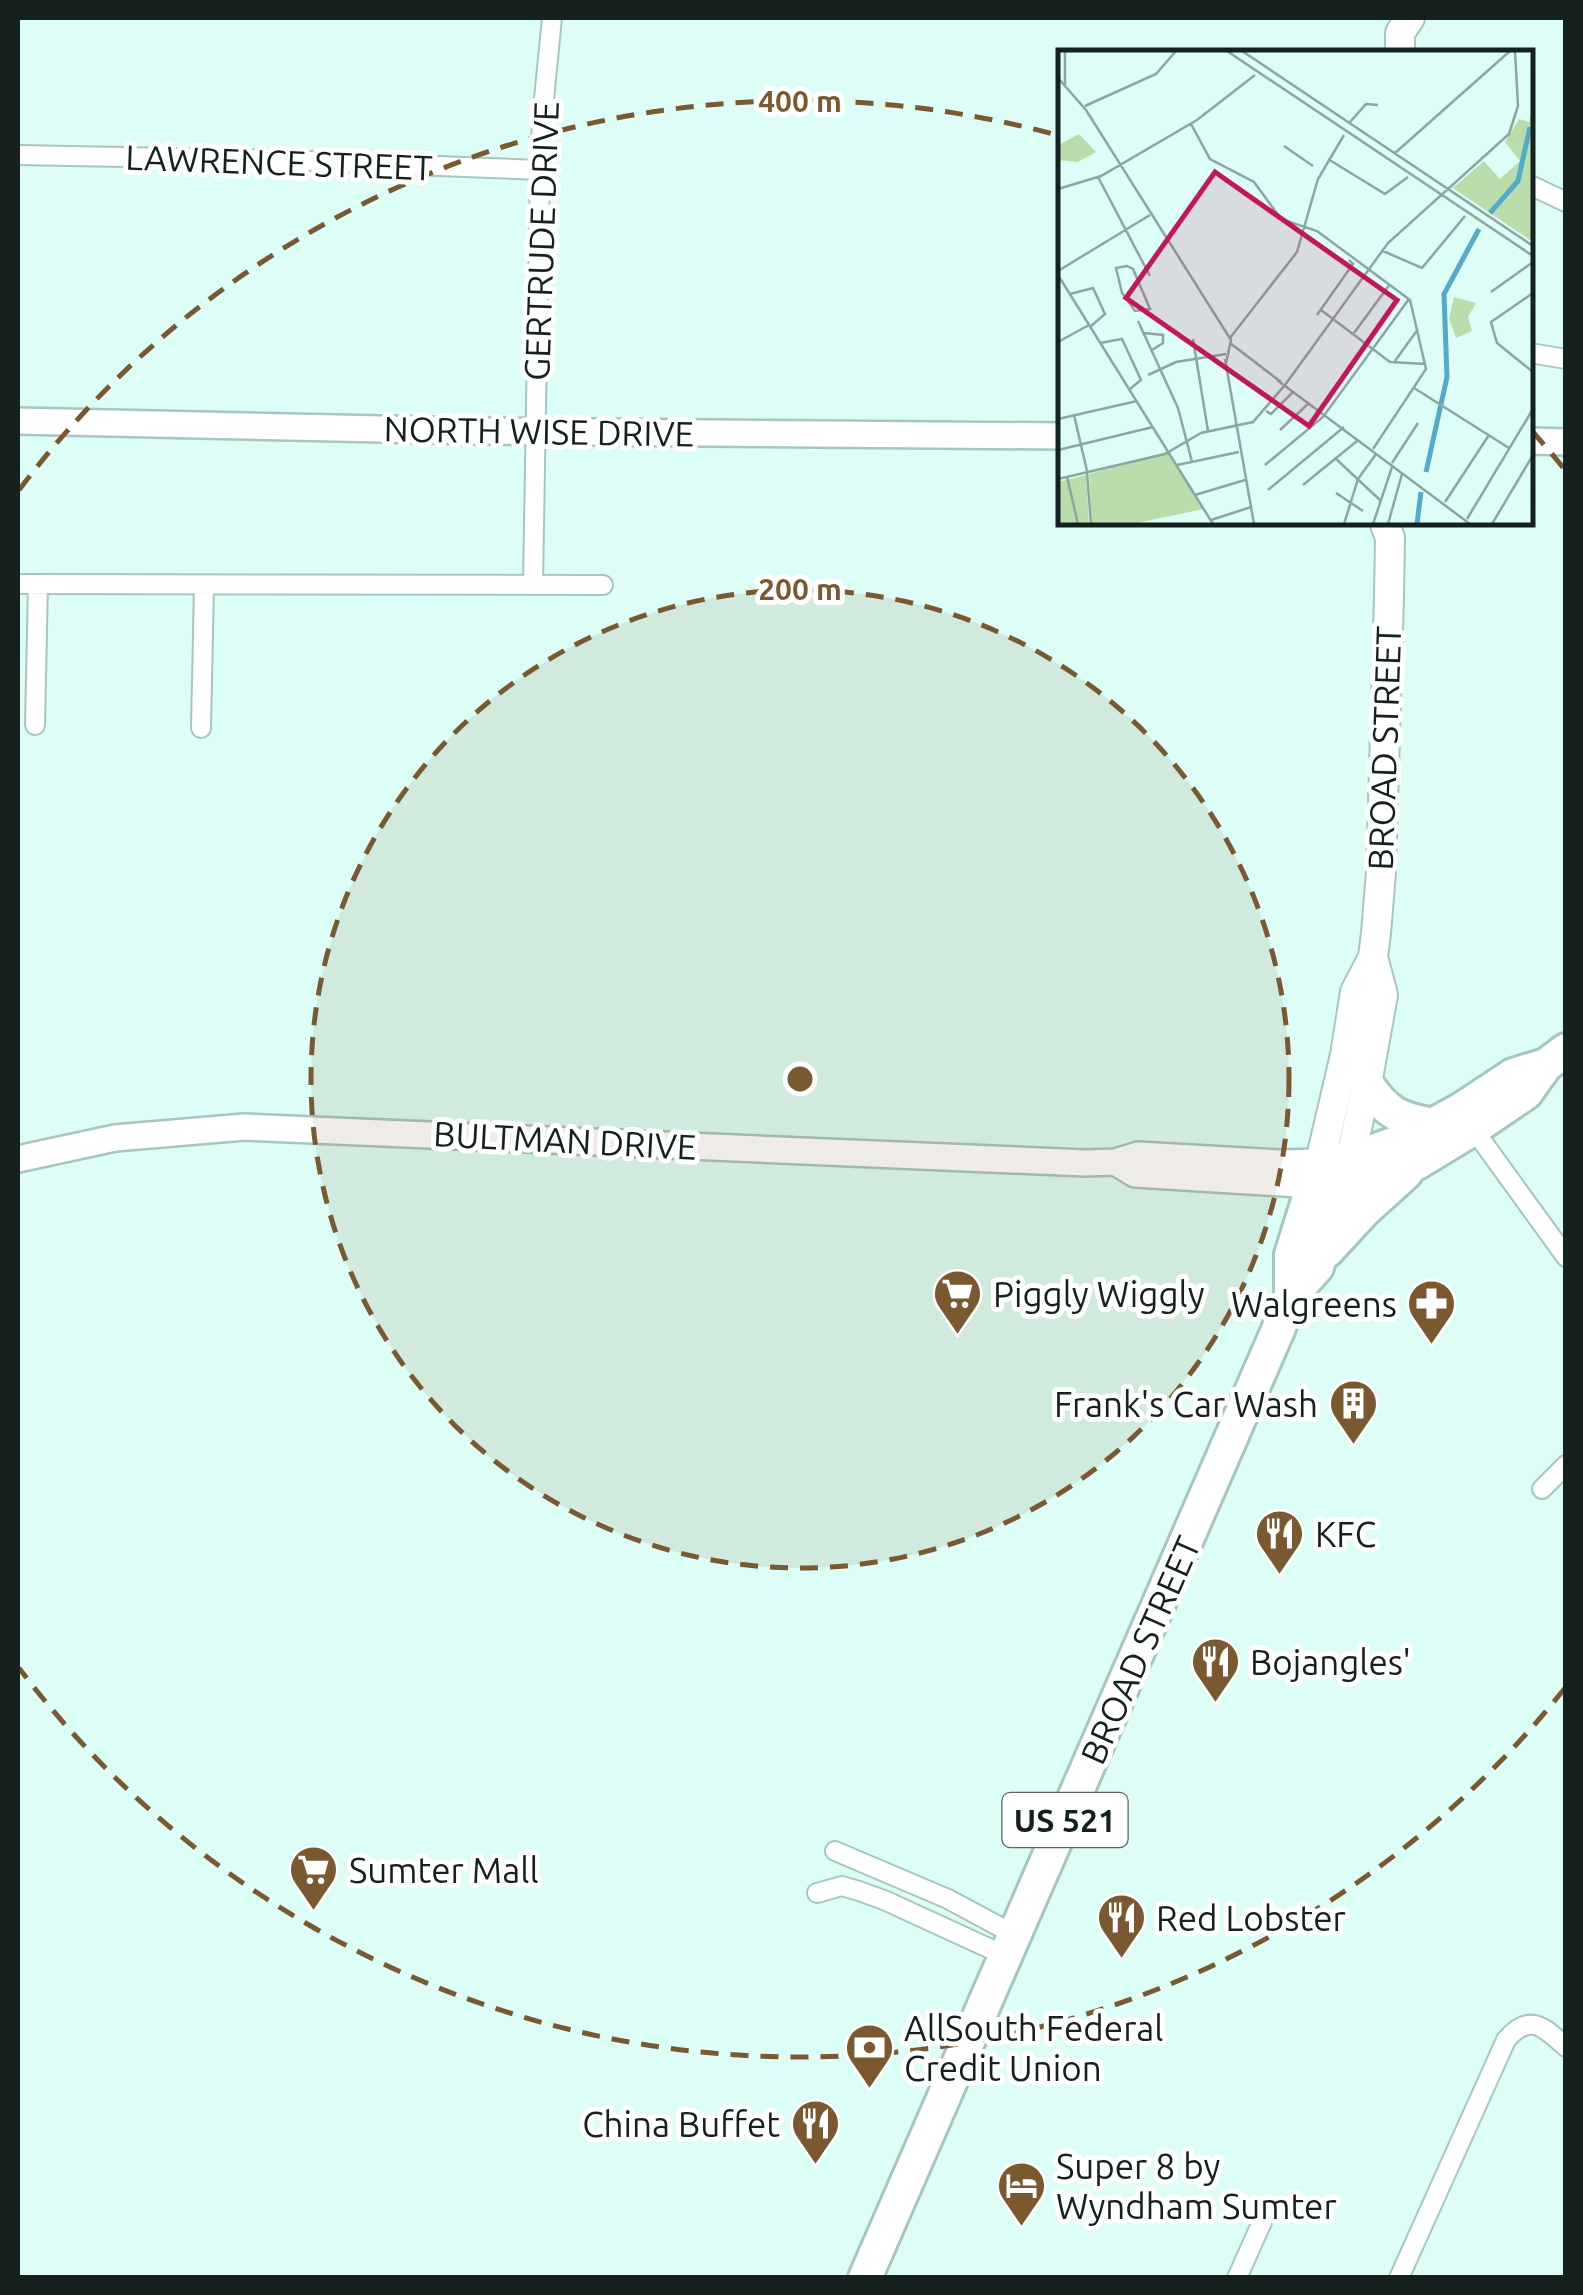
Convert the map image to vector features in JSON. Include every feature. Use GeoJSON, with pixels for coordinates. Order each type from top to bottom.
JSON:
{"type":"FeatureCollection","features":[{"type":"Feature","properties":{"kind":"highway","name":"BULTMAN DRIVE"},"geometry":{"type":"LineString","coordinates":[[1332,1172],[1382,1176],[1417,1163],[1456,1121],[1512,1075],[1556,1057]]}},
{"type":"Feature","properties":{"kind":"highway"},"geometry":{"type":"LineString","coordinates":[[1367,1084],[1398,1117],[1456,1121]]}},
{"type":"Feature","properties":{"kind":"highway","name":"BULTMAN DRIVE"},"geometry":{"type":"LineString","coordinates":[[1332,1172],[1456,1121]]}},
{"type":"Feature","properties":{"kind":"highway","name":"US 521"},"geometry":{"type":"LineString","coordinates":[[1320,1258],[1417,1163]]}},
{"type":"Feature","properties":{"kind":"highway","name":"BROAD STREET"},"geometry":{"type":"LineString","coordinates":[[864,2278],[1291,1296],[1317,1267],[1332,1172]]}},
{"type":"Feature","properties":{"kind":"highway","name":"BROAD STREET"},"geometry":{"type":"LineString","coordinates":[[1291,1296],[1292,1255],[1332,1172]]}},
{"type":"Feature","properties":{"kind":"main road","name":"BROAD STREET"},"geometry":{"type":"LineString","coordinates":[[1332,1172],[1367,1084],[1383,995],[1373,957],[1381,872],[1390,528]]}},
{"type":"Feature","properties":{"kind":"main road","name":"BROAD STREET"},"geometry":{"type":"LineString","coordinates":[[1332,1172],[1355,992],[1373,957]]}},
{"type":"Feature","properties":{"kind":"street","name":"GERTRUDE DRIVE"},"geometry":{"type":"LineString","coordinates":[[533,585],[540,170],[552,18]]}},
{"type":"Feature","properties":{"kind":"street","name":"LAWRENCE STREET"},"geometry":{"type":"LineString","coordinates":[[18,155],[540,170]]}},
{"type":"Feature","properties":{"kind":"street"},"geometry":{"type":"LineString","coordinates":[[1533,186],[1566,202]]}},
{"type":"Feature","properties":{"kind":"street"},"geometry":{"type":"LineString","coordinates":[[1533,353],[1566,358]]}},
{"type":"Feature","properties":{"kind":"street","name":"NORTH WISE DRIVE"},"geometry":{"type":"LineString","coordinates":[[18,421],[536,432],[1058,436]]}},
{"type":"Feature","properties":{"kind":"street"},"geometry":{"type":"LineString","coordinates":[[1533,441],[1566,442]]}},
{"type":"Feature","properties":{"kind":"street"},"geometry":{"type":"LineString","coordinates":[[18,584],[603,585]]}},
{"type":"Feature","properties":{"kind":"street"},"geometry":{"type":"LineString","coordinates":[[35,725],[38,584]]}},
{"type":"Feature","properties":{"kind":"street"},"geometry":{"type":"LineString","coordinates":[[201,728],[204,586]]}},
{"type":"Feature","properties":{"kind":"street"},"geometry":{"type":"LineString","coordinates":[[1456,1121],[1566,1257]]}},
{"type":"Feature","properties":{"kind":"street","name":"BULTMAN DRIVE"},"geometry":{"type":"LineString","coordinates":[[18,1158],[116,1138],[244,1128],[1115,1162],[1135,1174],[1332,1172]]}},
{"type":"Feature","properties":{"kind":"street"},"geometry":{"type":"LineString","coordinates":[[1542,1489],[1566,1466]]}},
{"type":"Feature","properties":{"kind":"street"},"geometry":{"type":"LineString","coordinates":[[834,1851],[948,1899],[1010,1946]]}},
{"type":"Feature","properties":{"kind":"street"},"geometry":{"type":"LineString","coordinates":[[817,1893],[842,1886],[884,1900],[973,1943],[1010,1946]]}},
{"type":"Feature","properties":{"kind":"street"},"geometry":{"type":"LineString","coordinates":[[1398,2278],[1506,2040],[1520,2027],[1538,2024],[1566,2047]]}},
{"type":"Feature","properties":{"kind":"street"},"geometry":{"type":"LineString","coordinates":[[1237,2278],[1262,2222]]}},
{"type":"Feature","properties":{"kind":"place","name":"Piggly Wiggly"},"geometry":{"type":"Point","coordinates":[958,1336]}},
{"type":"Feature","properties":{"kind":"place","name":"Walgreens"},"geometry":{"type":"Point","coordinates":[1432,1346]}},
{"type":"Feature","properties":{"kind":"place","name":"Frank's Car Wash"},"geometry":{"type":"Point","coordinates":[1353,1446]}},
{"type":"Feature","properties":{"kind":"place","name":"KFC"},"geometry":{"type":"Point","coordinates":[1280,1576]}},
{"type":"Feature","properties":{"kind":"place","name":"Bojangles'"},"geometry":{"type":"Point","coordinates":[1215,1704]}},
{"type":"Feature","properties":{"kind":"place","name":"Sumter Mall"},"geometry":{"type":"Point","coordinates":[314,1912]}},
{"type":"Feature","properties":{"kind":"place","name":"Red Lobster"},"geometry":{"type":"Point","coordinates":[1121,1960]}},
{"type":"Feature","properties":{"kind":"place","name":"AllSouth Federal Credit Union"},"geometry":{"type":"Point","coordinates":[869,2090]}},
{"type":"Feature","properties":{"kind":"place","name":"China Buffet"},"geometry":{"type":"Point","coordinates":[815,2166]}},
{"type":"Feature","properties":{"kind":"place","name":"Super 8 by Wyndham Sumter"},"geometry":{"type":"Point","coordinates":[1021,2228]}}]}
